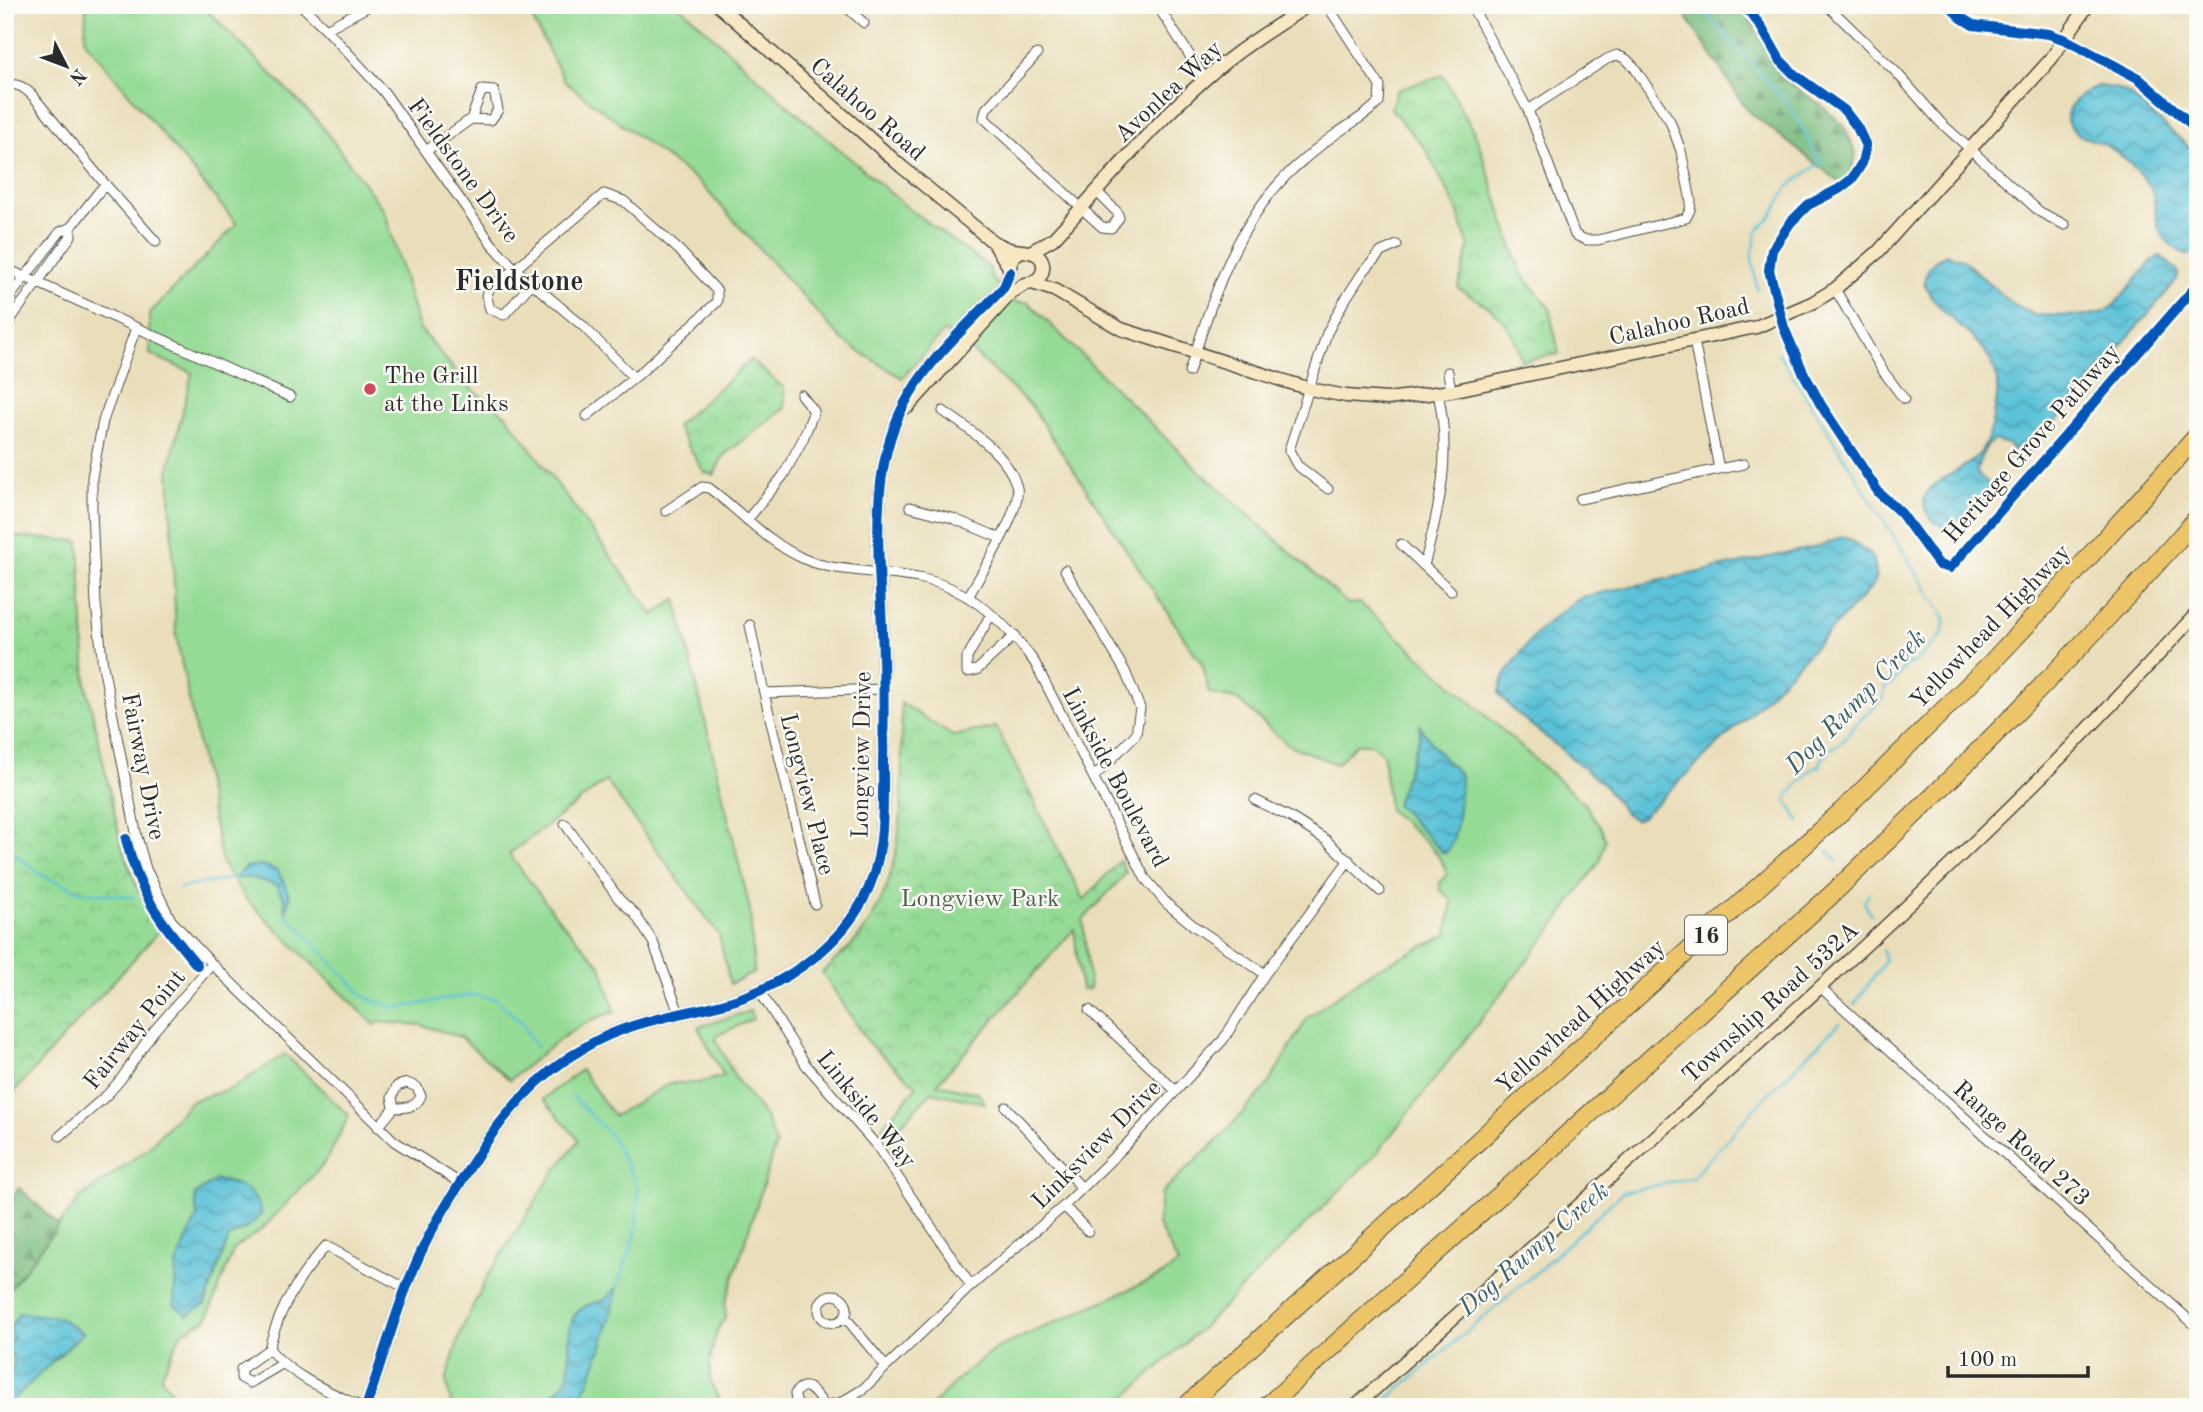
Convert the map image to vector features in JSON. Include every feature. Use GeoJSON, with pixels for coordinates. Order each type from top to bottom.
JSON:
{"type":"FeatureCollection","features":[{"type":"Feature","properties":{"kind":"highway","name":"Yellowhead Highway"},"geometry":{"type":"LineString","coordinates":[[1185,1407],[1842,811],[2062,587],[2198,435]]}},
{"type":"Feature","properties":{"kind":"highway","name":"16"},"geometry":{"type":"LineString","coordinates":[[1266,1407],[1839,887],[2036,694],[2198,517]]}},
{"type":"Feature","properties":{"kind":"street","name":"Fieldstone Drive"},"geometry":{"type":"LineString","coordinates":[[301,5],[384,93],[491,243],[515,270],[583,326],[635,378]]}},
{"type":"Feature","properties":{"kind":"street"},"geometry":{"type":"LineString","coordinates":[[326,29],[371,5]]}},
{"type":"Feature","properties":{"kind":"street","name":"Calahoo Road"},"geometry":{"type":"LineString","coordinates":[[718,5],[902,167],[993,242],[1007,248],[1027,251]]}},
{"type":"Feature","properties":{"kind":"street"},"geometry":{"type":"LineString","coordinates":[[844,5],[864,23]]}},
{"type":"Feature","properties":{"kind":"street"},"geometry":{"type":"LineString","coordinates":[[1157,5],[1205,79]]}},
{"type":"Feature","properties":{"kind":"street","name":"Avonlea Way"},"geometry":{"type":"LineString","coordinates":[[1027,251],[1053,239],[1161,121],[1205,79],[1260,37],[1309,5]]}},
{"type":"Feature","properties":{"kind":"street"},"geometry":{"type":"LineString","coordinates":[[1189,372],[1232,251],[1270,194],[1312,152],[1380,102],[1380,86],[1327,5]]}},
{"type":"Feature","properties":{"kind":"street"},"geometry":{"type":"LineString","coordinates":[[1471,5],[1528,110],[1575,235],[1586,240],[1598,240],[1686,218],[1691,201],[1677,136],[1634,67],[1617,55],[1528,110]]}},
{"type":"Feature","properties":{"kind":"street","name":"Calahoo Road"},"geometry":{"type":"LineString","coordinates":[[1028,284],[1054,290],[1121,330],[1310,389],[1346,396],[1387,399],[1445,392],[1756,327],[1812,303],[1835,289],[1878,252],[2051,60],[2088,5]]}},
{"type":"Feature","properties":{"kind":"street"},"geometry":{"type":"LineString","coordinates":[[1830,9],[1896,72],[1935,116],[2040,212],[2065,225]]}},
{"type":"Feature","properties":{"kind":"street"},"geometry":{"type":"LineString","coordinates":[[1037,54],[986,109],[984,118],[1102,227],[1111,228],[1119,218],[1117,212],[1097,192]]}},
{"type":"Feature","properties":{"kind":"street"},"geometry":{"type":"LineString","coordinates":[[5,85],[15,83],[26,88],[156,242]]}},
{"type":"Feature","properties":{"kind":"street"},"geometry":{"type":"LineString","coordinates":[[426,151],[471,119]]}},
{"type":"Feature","properties":{"kind":"street"},"geometry":{"type":"LineString","coordinates":[[5,310],[12,294],[60,232],[71,227],[105,184]]}},
{"type":"Feature","properties":{"kind":"street"},"geometry":{"type":"LineString","coordinates":[[531,284],[504,315],[490,309],[486,295],[491,287],[515,270],[604,194],[624,201],[679,250],[717,291],[717,302],[635,378],[587,416]]}},
{"type":"Feature","properties":{"kind":"street"},"geometry":{"type":"LineString","coordinates":[[5,327],[71,236],[71,227]]}},
{"type":"Feature","properties":{"kind":"street","name":"Avonlea Way"},"geometry":{"type":"LineString","coordinates":[[1043,266],[1053,239]]}},
{"type":"Feature","properties":{"kind":"street","name":"Calahoo Road"},"geometry":{"type":"LineString","coordinates":[[993,242],[1009,270]]}},
{"type":"Feature","properties":{"kind":"street"},"geometry":{"type":"LineString","coordinates":[[1328,489],[1297,465],[1289,450],[1327,332],[1363,272],[1381,252],[1397,245]]}},
{"type":"Feature","properties":{"kind":"street"},"geometry":{"type":"LineString","coordinates":[[1043,266],[1039,279],[1028,284],[1015,281],[1009,270],[1013,257],[1027,251],[1043,266],[1054,290]]}},
{"type":"Feature","properties":{"kind":"street"},"geometry":{"type":"LineString","coordinates":[[5,268],[290,397]]}},
{"type":"Feature","properties":{"kind":"street","name":"Longview Drive"},"geometry":{"type":"LineString","coordinates":[[364,1407],[430,1233],[496,1126],[511,1107],[545,1074],[610,1034],[637,1023],[727,1003],[759,990],[808,962],[847,925],[863,900],[879,859],[883,828],[884,690],[879,490],[885,453],[908,396],[923,374],[1003,287],[1009,270]]}},
{"type":"Feature","properties":{"kind":"street","name":"Longview Drive"},"geometry":{"type":"LineString","coordinates":[[899,418],[1011,293],[1028,284]]}},
{"type":"Feature","properties":{"kind":"street"},"geometry":{"type":"LineString","coordinates":[[1835,289],[1883,371],[1905,399]]}},
{"type":"Feature","properties":{"kind":"street","name":"Fairway Drive"},"geometry":{"type":"LineString","coordinates":[[136,328],[103,421],[92,477],[93,561],[99,635],[134,824],[146,869],[171,920],[208,968],[394,1141],[460,1184]]}},
{"type":"Feature","properties":{"kind":"street"},"geometry":{"type":"LineString","coordinates":[[1694,341],[1720,469]]}},
{"type":"Feature","properties":{"kind":"street"},"geometry":{"type":"LineString","coordinates":[[1424,566],[1442,495],[1448,372]]}},
{"type":"Feature","properties":{"kind":"street"},"geometry":{"type":"LineString","coordinates":[[747,520],[783,476],[803,439],[814,411],[802,395]]}},
{"type":"Feature","properties":{"kind":"street"},"geometry":{"type":"LineString","coordinates":[[943,411],[979,436],[1005,464],[1017,489],[1015,510],[968,597]]}},
{"type":"Feature","properties":{"kind":"street"},"geometry":{"type":"LineString","coordinates":[[1580,499],[1744,464]]}},
{"type":"Feature","properties":{"kind":"street","name":"Linkside Boulevard"},"geometry":{"type":"LineString","coordinates":[[666,511],[702,487],[709,488],[782,548],[804,559],[827,566],[923,579],[968,597],[991,614],[1015,635],[1035,663],[1145,878],[1166,903],[1194,926],[1265,974]]}},
{"type":"Feature","properties":{"kind":"street"},"geometry":{"type":"LineString","coordinates":[[910,507],[952,518],[1000,538]]}},
{"type":"Feature","properties":{"kind":"street"},"geometry":{"type":"LineString","coordinates":[[1401,544],[1451,591]]}},
{"type":"Feature","properties":{"kind":"street"},"geometry":{"type":"LineString","coordinates":[[1065,570],[1125,671],[1140,708],[1136,734],[1094,777]]}},
{"type":"Feature","properties":{"kind":"street","name":"Township Road 532A"},"geometry":{"type":"LineString","coordinates":[[1355,1407],[1820,987],[2033,785],[2198,612]]}},
{"type":"Feature","properties":{"kind":"street"},"geometry":{"type":"LineString","coordinates":[[991,614],[967,658],[967,672],[977,670],[1015,635]]}},
{"type":"Feature","properties":{"kind":"street","name":"Longview Place"},"geometry":{"type":"LineString","coordinates":[[750,625],[815,904]]}},
{"type":"Feature","properties":{"kind":"street","name":"Longview Place"},"geometry":{"type":"LineString","coordinates":[[764,693],[884,690]]}},
{"type":"Feature","properties":{"kind":"street"},"geometry":{"type":"LineString","coordinates":[[1255,800],[1305,825],[1349,860],[1380,891]]}},
{"type":"Feature","properties":{"kind":"street"},"geometry":{"type":"LineString","coordinates":[[565,824],[619,899],[635,914],[653,943],[679,1013]]}},
{"type":"Feature","properties":{"kind":"street","name":"Linksview Drive"},"geometry":{"type":"LineString","coordinates":[[801,1407],[796,1402],[795,1394],[805,1386],[812,1389],[818,1405],[840,1403],[851,1397],[971,1286],[1064,1206],[1223,1040],[1265,974],[1349,860]]}},
{"type":"Feature","properties":{"kind":"street","name":"Fairway Point"},"geometry":{"type":"LineString","coordinates":[[60,1136],[107,1096],[153,1032],[208,968]]}},
{"type":"Feature","properties":{"kind":"street","name":"Range Road 273"},"geometry":{"type":"LineString","coordinates":[[1820,987],[2198,1328]]}},
{"type":"Feature","properties":{"kind":"street","name":"Linkside Way"},"geometry":{"type":"LineString","coordinates":[[759,990],[806,1065],[877,1146],[971,1286]]}},
{"type":"Feature","properties":{"kind":"street"},"geometry":{"type":"LineString","coordinates":[[1089,1010],[1176,1091]]}},
{"type":"Feature","properties":{"kind":"street"},"geometry":{"type":"LineString","coordinates":[[1006,1107],[1082,1188]]}},
{"type":"Feature","properties":{"kind":"street"},"geometry":{"type":"LineString","coordinates":[[378,1127],[394,1108]]}},
{"type":"Feature","properties":{"kind":"street"},"geometry":{"type":"LineString","coordinates":[[1064,1206],[1088,1231]]}},
{"type":"Feature","properties":{"kind":"street"},"geometry":{"type":"LineString","coordinates":[[282,1364],[250,1382],[241,1378],[241,1369],[269,1349],[296,1283],[326,1246],[407,1289]]}},
{"type":"Feature","properties":{"kind":"street"},"geometry":{"type":"LineString","coordinates":[[845,1317],[886,1367]]}},
{"type":"Feature","properties":{"kind":"street"},"geometry":{"type":"LineString","coordinates":[[269,1349],[282,1364],[314,1385],[364,1407]]}},
{"type":"Feature","properties":{"kind":"green space"},"geometry":{"type":"Polygon","coordinates":[[[86,5],[215,5],[209,12],[318,121],[385,212],[419,328],[469,387],[506,415],[654,615],[676,599],[750,910],[754,973],[730,984],[719,935],[606,781],[509,854],[557,917],[601,966],[615,1012],[600,1016],[572,1031],[510,1080],[460,1037],[421,1025],[378,1022],[375,1025],[246,899],[222,863],[176,635],[169,468],[192,373],[150,354],[149,314],[237,224],[85,41],[86,5]]]}},
{"type":"Feature","properties":{"kind":"green space"},"geometry":{"type":"Polygon","coordinates":[[[525,5],[679,5],[783,101],[909,209],[990,268],[991,278],[1017,303],[1028,302],[1194,466],[1348,604],[1360,603],[1585,804],[1602,830],[1605,840],[1600,861],[1551,930],[1376,1154],[1206,1324],[1115,1407],[930,1407],[962,1375],[995,1349],[1162,1275],[1178,1264],[1158,1225],[1161,1193],[1219,1139],[1267,1086],[1308,1017],[1375,969],[1447,935],[1452,900],[1440,890],[1440,882],[1447,874],[1444,865],[1423,839],[1389,810],[1383,754],[1371,744],[1356,744],[1337,764],[1288,745],[1238,700],[1209,693],[1203,666],[1032,407],[972,351],[944,331],[902,378],[843,341],[700,183],[565,82],[525,5]]]}},
{"type":"Feature","properties":{"kind":"green space"},"geometry":{"type":"Polygon","coordinates":[[[1679,5],[1735,5],[1745,10],[1780,76],[1822,106],[1844,126],[1856,155],[1847,188],[1747,110],[1679,5]]]}},
{"type":"Feature","properties":{"kind":"green space"},"geometry":{"type":"Polygon","coordinates":[[[1443,75],[1477,138],[1521,273],[1549,307],[1559,354],[1521,361],[1506,324],[1491,309],[1458,288],[1469,247],[1456,207],[1424,147],[1391,109],[1397,90],[1443,75]]]}},
{"type":"Feature","properties":{"kind":"green space"},"geometry":{"type":"Polygon","coordinates":[[[751,360],[784,388],[785,408],[723,456],[714,475],[704,472],[676,426],[751,360]]]}},
{"type":"Feature","properties":{"kind":"green space"},"geometry":{"type":"Polygon","coordinates":[[[5,536],[79,541],[86,684],[121,843],[136,885],[160,930],[5,1102],[5,536]]]}},
{"type":"Feature","properties":{"kind":"green space","name":"Longview Park"},"geometry":{"type":"Polygon","coordinates":[[[901,703],[953,736],[996,727],[1084,900],[1120,860],[1126,873],[1083,920],[1090,989],[1081,990],[1074,929],[937,1084],[978,1093],[985,1103],[931,1092],[891,1135],[882,1127],[917,1086],[870,1045],[822,972],[857,939],[875,913],[887,885],[900,826],[901,703]]]}},
{"type":"Feature","properties":{"kind":"green space"},"geometry":{"type":"Polygon","coordinates":[[[750,1011],[753,1019],[718,1035],[716,1040],[736,1079],[766,1118],[776,1144],[725,1305],[726,1317],[712,1351],[711,1381],[714,1391],[726,1407],[452,1407],[446,1381],[461,1331],[487,1277],[552,1175],[579,1140],[543,1099],[581,1070],[614,1116],[670,1083],[698,1083],[724,1076],[698,1027],[750,1011]]]}},
{"type":"Feature","properties":{"kind":"green space"},"geometry":{"type":"Polygon","coordinates":[[[285,1054],[349,1116],[325,1163],[261,1230],[234,1249],[207,1319],[181,1333],[161,1377],[183,1407],[5,1407],[5,1295],[80,1198],[147,1149],[191,1101],[233,1088],[285,1054]]]}},
{"type":"Feature","properties":{"kind":"green space"},"geometry":{"type":"Polygon","coordinates":[[[19,1188],[59,1225],[5,1295],[5,1199],[12,1198],[19,1188]]]}},
{"type":"Feature","properties":{"kind":"water"},"geometry":{"type":"Polygon","coordinates":[[[2098,86],[2115,88],[2129,94],[2198,155],[2198,252],[2181,252],[2161,233],[2151,189],[2138,171],[2110,148],[2072,129],[2067,116],[2069,109],[2085,92],[2098,86]]]}},
{"type":"Feature","properties":{"kind":"water"},"geometry":{"type":"Polygon","coordinates":[[[1948,254],[1963,260],[2010,302],[2034,315],[2087,316],[2104,312],[2114,305],[2152,261],[2160,256],[2177,270],[2178,277],[2027,455],[2019,457],[2008,444],[1994,440],[1991,442],[1982,455],[1977,474],[1994,488],[1993,491],[1971,514],[1948,527],[1938,524],[1930,517],[1925,509],[1924,498],[1936,483],[1968,463],[1982,450],[1992,425],[1997,386],[1994,368],[1986,353],[1934,300],[1924,284],[1932,265],[1948,254]]]}},
{"type":"Feature","properties":{"kind":"water"},"geometry":{"type":"Polygon","coordinates":[[[1843,536],[1871,556],[1876,569],[1872,587],[1752,712],[1642,817],[1635,820],[1624,812],[1603,784],[1513,710],[1499,694],[1504,676],[1530,641],[1553,618],[1582,597],[1821,546],[1843,536]]]}},
{"type":"Feature","properties":{"kind":"water"},"geometry":{"type":"Polygon","coordinates":[[[1420,726],[1436,750],[1461,776],[1456,830],[1449,849],[1444,854],[1396,804],[1420,735],[1420,726]]]}},
{"type":"Feature","properties":{"kind":"water"},"geometry":{"type":"Polygon","coordinates":[[[262,865],[278,871],[290,896],[285,913],[284,898],[276,885],[252,878],[235,878],[246,867],[262,865]]]}},
{"type":"Feature","properties":{"kind":"water"},"geometry":{"type":"Polygon","coordinates":[[[216,1180],[233,1183],[251,1193],[262,1214],[248,1227],[229,1237],[205,1304],[187,1315],[174,1304],[176,1264],[197,1217],[195,1194],[216,1180]]]}},
{"type":"Feature","properties":{"kind":"water"},"geometry":{"type":"Polygon","coordinates":[[[617,1287],[601,1348],[577,1407],[539,1407],[560,1388],[568,1374],[570,1328],[573,1319],[589,1305],[604,1301],[617,1287]]]}},
{"type":"Feature","properties":{"kind":"water"},"geometry":{"type":"Polygon","coordinates":[[[19,1313],[58,1317],[83,1333],[5,1407],[5,1387],[14,1363],[7,1347],[13,1337],[8,1332],[19,1313]]]}},
{"type":"Feature","properties":{"kind":"waterway","name":"Dog Rump Creek"},"geometry":{"type":"LineString","coordinates":[[1698,5],[1788,103],[1821,162],[1788,187],[1773,214],[1757,231],[1752,257],[1757,289]]}},
{"type":"Feature","properties":{"kind":"waterway","name":"Dog Rump Creek"},"geometry":{"type":"LineString","coordinates":[[1778,352],[1945,618],[1942,635],[1914,663],[1908,663],[1892,683],[1885,687],[1883,698],[1841,742],[1826,751],[1828,754],[1822,759],[1820,766],[1812,769],[1788,795],[1786,800],[1799,821]]}},
{"type":"Feature","properties":{"kind":"waterway"},"geometry":{"type":"LineString","coordinates":[[5,846],[41,875],[83,892],[134,897]]}},
{"type":"Feature","properties":{"kind":"waterway","name":"Dog Rump Creek"},"geometry":{"type":"LineString","coordinates":[[1828,851],[1837,860]]}},
{"type":"Feature","properties":{"kind":"waterway"},"geometry":{"type":"LineString","coordinates":[[179,888],[235,878]]}},
{"type":"Feature","properties":{"kind":"waterway","name":"Dog Rump Creek"},"geometry":{"type":"LineString","coordinates":[[1869,893],[1864,903],[1871,914]]}},
{"type":"Feature","properties":{"kind":"waterway"},"geometry":{"type":"LineString","coordinates":[[285,913],[365,997],[395,1008],[473,995],[496,999],[521,1022],[536,1047]]}},
{"type":"Feature","properties":{"kind":"waterway","name":"Dog Rump Creek"},"geometry":{"type":"LineString","coordinates":[[1854,1005],[1885,961],[1883,950]]}},
{"type":"Feature","properties":{"kind":"waterway","name":"Dog Rump Creek"},"geometry":{"type":"LineString","coordinates":[[1378,1407],[1539,1270],[1623,1192],[1692,1178],[1766,1096],[1840,1023]]}},
{"type":"Feature","properties":{"kind":"waterway"},"geometry":{"type":"LineString","coordinates":[[571,1095],[611,1136],[638,1187],[636,1234],[617,1287]]}},
{"type":"Feature","properties":{"kind":"waterway"},"geometry":{"type":"LineString","coordinates":[[2189,1407],[2198,1392]]}},
{"type":"Feature","properties":{"kind":"cycle path","name":"Heritage Grove Pathway"},"geometry":{"type":"LineString","coordinates":[[1744,5],[1760,25],[1780,60],[1795,75],[1844,110],[1857,127],[1866,146],[1862,163],[1852,179],[1808,205],[1791,222],[1772,250],[1769,270],[1784,328],[1821,405],[1879,493],[1901,513],[1939,565],[1950,568],[2198,284]]}},
{"type":"Feature","properties":{"kind":"cycle path"},"geometry":{"type":"LineString","coordinates":[[1950,5],[1960,17],[1973,25],[2049,34],[2066,40],[2138,78],[2198,130]]}},
{"type":"Feature","properties":{"kind":"cycle path"},"geometry":{"type":"LineString","coordinates":[[366,1407],[403,1297],[430,1234],[482,1149],[507,1115],[535,1084],[568,1058],[603,1038],[636,1025],[722,1004],[783,979],[836,937],[862,902],[875,869],[883,817],[883,680],[878,539],[881,479],[887,450],[896,421],[920,379],[1004,287],[1010,272]]}},
{"type":"Feature","properties":{"kind":"cycle path"},"geometry":{"type":"LineString","coordinates":[[126,839],[138,876],[153,907],[197,965]]}},
{"type":"Feature","properties":{"kind":"place","name":"The Grill at the Links"},"geometry":{"type":"Point","coordinates":[370,389]}},
{"type":"Feature","properties":{"kind":"district","name":"Fieldstone"},"geometry":{"type":"Point","coordinates":[519,280]}}]}
